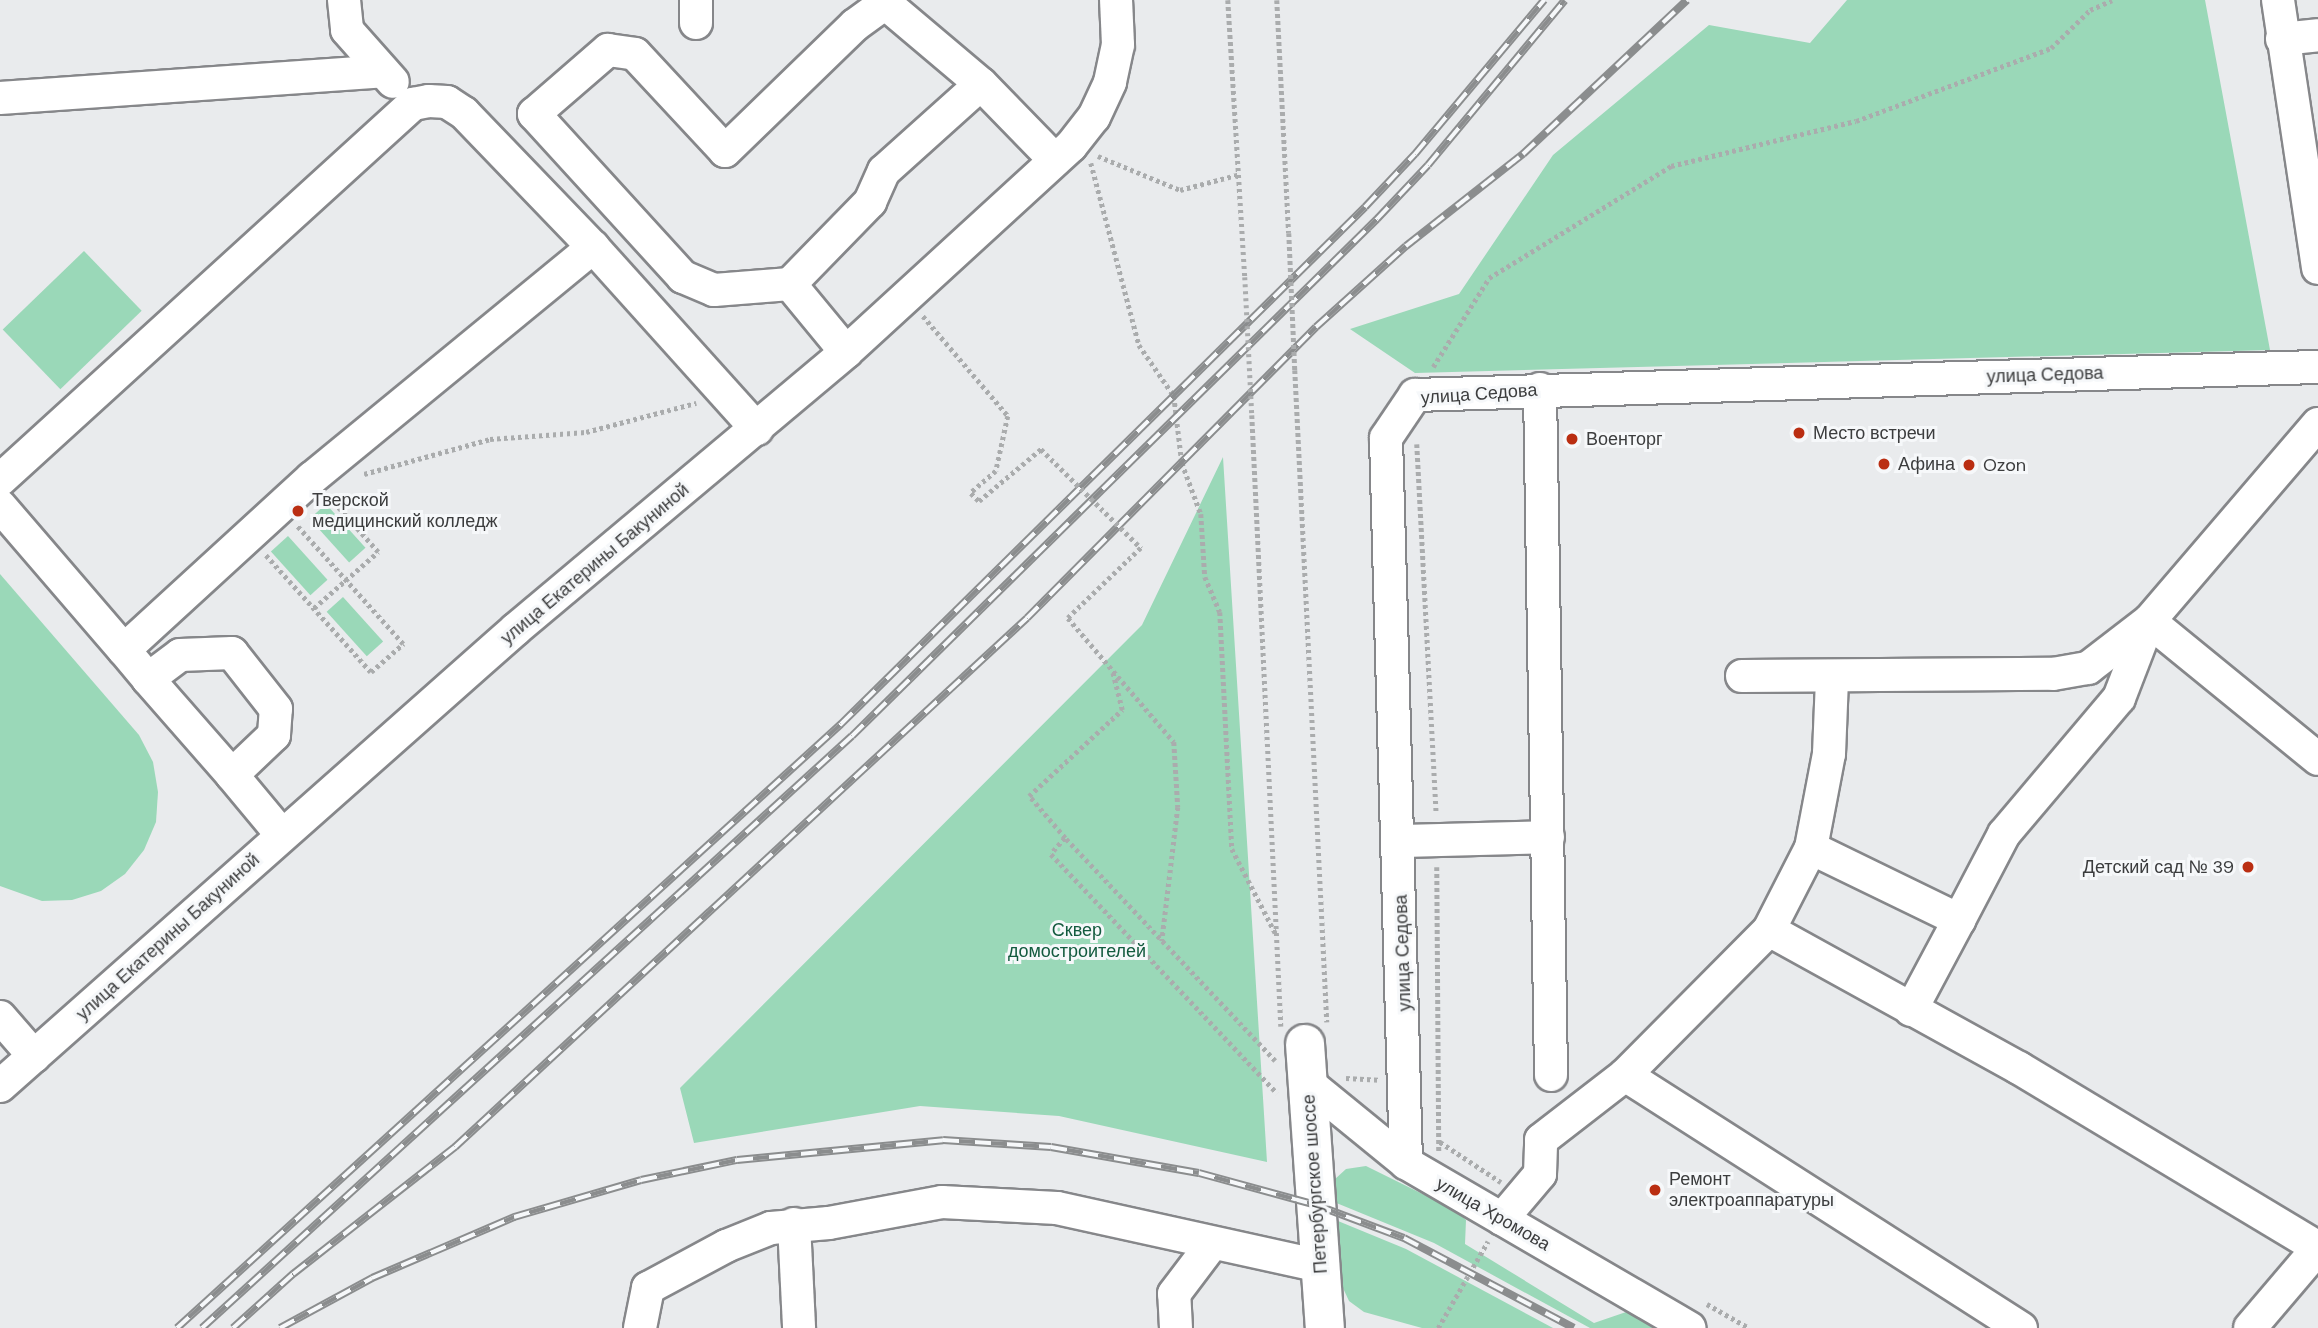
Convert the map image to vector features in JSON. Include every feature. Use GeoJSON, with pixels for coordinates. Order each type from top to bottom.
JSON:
{"type":"FeatureCollection","features":[{"type":"Feature","properties":{"kind":"main road","name":"Петербургское шоссе"},"geometry":{"type":"LineString","coordinates":[[1297,1058],[1320,1266],[1330,1327]]}},
{"type":"Feature","properties":{"kind":"street"},"geometry":{"type":"LineString","coordinates":[[344,0],[346,30],[413,104]]}},
{"type":"Feature","properties":{"kind":"street","name":"улица Екатерины Бакуниной"},"geometry":{"type":"LineString","coordinates":[[0,1086],[516,629],[846,352],[1055,160],[1087,127],[1105,94],[1118,45],[1116,0]]}},
{"type":"Feature","properties":{"kind":"street"},"geometry":{"type":"LineString","coordinates":[[2278,0],[2282,38],[2311,178],[2318,268]]}},
{"type":"Feature","properties":{"kind":"street"},"geometry":{"type":"LineString","coordinates":[[981,84],[884,172],[870,202],[790,284],[714,290],[682,277],[534,114],[608,50],[635,54],[725,151],[855,25],[885,4],[981,84],[1055,160]]}},
{"type":"Feature","properties":{"kind":"street"},"geometry":{"type":"LineString","coordinates":[[2282,38],[2318,35]]}},
{"type":"Feature","properties":{"kind":"street"},"geometry":{"type":"LineString","coordinates":[[0,98],[383,71]]}},
{"type":"Feature","properties":{"kind":"street"},"geometry":{"type":"LineString","coordinates":[[0,480],[413,104],[447,102],[464,113],[593,247],[757,429]]}},
{"type":"Feature","properties":{"kind":"street"},"geometry":{"type":"LineString","coordinates":[[124,650],[312,478],[593,247]]}},
{"type":"Feature","properties":{"kind":"street"},"geometry":{"type":"LineString","coordinates":[[790,284],[846,352]]}},
{"type":"Feature","properties":{"kind":"street","name":"улица Седова"},"geometry":{"type":"LineString","coordinates":[[1406,1163],[1400,841],[1386,438],[1415,395],[1540,389],[2318,367]]}},
{"type":"Feature","properties":{"kind":"street"},"geometry":{"type":"LineString","coordinates":[[1540,389],[1551,1076]]}},
{"type":"Feature","properties":{"kind":"street"},"geometry":{"type":"LineString","coordinates":[[1742,676],[1832,678],[2053,674],[2088,668],[2149,621],[2318,424]]}},
{"type":"Feature","properties":{"kind":"street"},"geometry":{"type":"LineString","coordinates":[[0,506],[282,835]]}},
{"type":"Feature","properties":{"kind":"street"},"geometry":{"type":"LineString","coordinates":[[2149,621],[2318,759]]}},
{"type":"Feature","properties":{"kind":"street"},"geometry":{"type":"LineString","coordinates":[[1911,1010],[2004,834],[2119,698],[2149,621]]}},
{"type":"Feature","properties":{"kind":"street"},"geometry":{"type":"LineString","coordinates":[[148,679],[180,655],[232,653],[276,709],[274,735],[232,775]]}},
{"type":"Feature","properties":{"kind":"street"},"geometry":{"type":"LineString","coordinates":[[1502,1219],[1540,1174],[1541,1140],[1625,1075],[1769,930],[1811,848],[1829,754],[1832,678]]}},
{"type":"Feature","properties":{"kind":"street"},"geometry":{"type":"LineString","coordinates":[[1400,841],[1548,837]]}},
{"type":"Feature","properties":{"kind":"street"},"geometry":{"type":"LineString","coordinates":[[1811,848],[1959,920]]}},
{"type":"Feature","properties":{"kind":"street"},"geometry":{"type":"LineString","coordinates":[[1769,930],[2020,1068],[2318,1248],[2250,1328]]}},
{"type":"Feature","properties":{"kind":"street"},"geometry":{"type":"LineString","coordinates":[[0,1017],[34,1056]]}},
{"type":"Feature","properties":{"kind":"street","name":"улица Хромова"},"geometry":{"type":"LineString","coordinates":[[1297,1058],[1406,1163],[1690,1328]]}},
{"type":"Feature","properties":{"kind":"street"},"geometry":{"type":"LineString","coordinates":[[1625,1075],[2021,1328]]}},
{"type":"Feature","properties":{"kind":"street"},"geometry":{"type":"LineString","coordinates":[[640,1328],[648,1288],[726,1246],[794,1224],[829,1223],[904,1207],[980,1201],[1057,1208],[1211,1245],[1320,1266]]}},
{"type":"Feature","properties":{"kind":"street"},"geometry":{"type":"LineString","coordinates":[[794,1224],[799,1328]]}},
{"type":"Feature","properties":{"kind":"street"},"geometry":{"type":"LineString","coordinates":[[1176,1328],[1174,1294],[1211,1245]]}},
{"type":"Feature","properties":{"kind":"path"},"geometry":{"type":"LineString","coordinates":[[1228,0],[1240,174],[1277,936],[1297,1058]]}},
{"type":"Feature","properties":{"kind":"path"},"geometry":{"type":"LineString","coordinates":[[1277,0],[1295,370],[1297,1058]]}},
{"type":"Feature","properties":{"kind":"path"},"geometry":{"type":"LineString","coordinates":[[1435,1181],[1440,1142],[1437,839],[1415,395],[1489,278],[1671,166],[1856,121],[2051,48],[2090,10],[2112,0]]}},
{"type":"Feature","properties":{"kind":"path"},"geometry":{"type":"LineString","coordinates":[[1240,174],[1180,190],[1088,152],[1139,345],[1174,396],[1182,463],[1201,514],[1205,577],[1220,612],[1232,849],[1277,936]]}},
{"type":"Feature","properties":{"kind":"path"},"geometry":{"type":"LineString","coordinates":[[906,298],[1009,416],[996,471],[971,494],[979,501],[1041,449],[1141,548],[1068,618],[1174,742],[1178,807],[1162,941]]}},
{"type":"Feature","properties":{"kind":"path"},"geometry":{"type":"LineString","coordinates":[[360,474],[491,439],[586,432],[727,394]]}},
{"type":"Feature","properties":{"kind":"path"},"geometry":{"type":"LineString","coordinates":[[312,478],[378,552],[314,608]]}},
{"type":"Feature","properties":{"kind":"path"},"geometry":{"type":"LineString","coordinates":[[249,536],[371,673],[403,644],[280,508]]}},
{"type":"Feature","properties":{"kind":"path"},"geometry":{"type":"LineString","coordinates":[[1112,672],[1122,710],[1029,796],[1162,941],[1297,1058]]}},
{"type":"Feature","properties":{"kind":"path"},"geometry":{"type":"LineString","coordinates":[[1065,838],[1051,854],[1297,1058]]}},
{"type":"Feature","properties":{"kind":"path"},"geometry":{"type":"LineString","coordinates":[[1438,1328],[1502,1219]]}},
{"type":"Feature","properties":{"kind":"green space"},"geometry":{"type":"Polygon","coordinates":[[[1847,0],[2205,0],[2270,350],[1415,373],[1350,329],[1459,294],[1553,155],[1709,25],[1810,43],[1847,0]]]}},
{"type":"Feature","properties":{"kind":"green space"},"geometry":{"type":"Polygon","coordinates":[[[84,251],[142,311],[60,389],[3,329],[84,251]]]}},
{"type":"Feature","properties":{"kind":"green space","name":"Сквер домостроителей"},"geometry":{"type":"Polygon","coordinates":[[[1223,457],[1267,1162],[1059,1116],[920,1106],[694,1143],[680,1088],[1142,625],[1223,457]]]}},
{"type":"Feature","properties":{"kind":"green space"},"geometry":{"type":"Polygon","coordinates":[[[326,504],[365,548],[349,563],[310,519],[326,504]]]}},
{"type":"Feature","properties":{"kind":"green space"},"geometry":{"type":"Polygon","coordinates":[[[288,536],[327,580],[310,595],[271,551],[288,536]]]}},
{"type":"Feature","properties":{"kind":"green space"},"geometry":{"type":"Polygon","coordinates":[[[0,574],[139,735],[153,762],[158,792],[156,822],[144,850],[125,874],[101,891],[72,900],[42,901],[0,886],[0,574]]]}},
{"type":"Feature","properties":{"kind":"green space"},"geometry":{"type":"Polygon","coordinates":[[[343,597],[383,642],[367,656],[327,612],[343,597]]]}},
{"type":"Feature","properties":{"kind":"green space"},"geometry":{"type":"Polygon","coordinates":[[[1366,1166],[1457,1211],[1466,1220],[1465,1244],[1594,1323],[1629,1311],[1658,1328],[1590,1328],[1434,1243],[1334,1202],[1334,1180],[1346,1169],[1366,1166]]]}},
{"type":"Feature","properties":{"kind":"green space"},"geometry":{"type":"Polygon","coordinates":[[[1338,1221],[1406,1249],[1553,1328],[1422,1328],[1364,1312],[1349,1301],[1343,1288],[1338,1221]]]}},
{"type":"Feature","properties":{"kind":"railway"},"geometry":{"type":"LineString","coordinates":[[177,1328],[841,724],[1365,207],[1415,154],[1544,0]]}},
{"type":"Feature","properties":{"kind":"railway"},"geometry":{"type":"LineString","coordinates":[[202,1328],[852,736],[1377,219],[1428,165],[1565,0]]}},
{"type":"Feature","properties":{"kind":"railway"},"geometry":{"type":"LineString","coordinates":[[233,1328],[293,1274],[455,1147],[1027,618],[1316,327],[1406,246],[1523,154],[1687,0]]}},
{"type":"Feature","properties":{"kind":"railway"},"geometry":{"type":"LineString","coordinates":[[280,1328],[372,1278],[514,1217],[641,1180],[737,1160],[943,1140],[1051,1147],[1199,1173],[1316,1205],[1404,1238],[1574,1328]]}},
{"type":"Feature","properties":{"kind":"place","name":"Место встречи"},"geometry":{"type":"Point","coordinates":[1799,433]}},
{"type":"Feature","properties":{"kind":"place","name":"Военторг"},"geometry":{"type":"Point","coordinates":[1572,439]}},
{"type":"Feature","properties":{"kind":"place","name":"Афина"},"geometry":{"type":"Point","coordinates":[1884,464]}},
{"type":"Feature","properties":{"kind":"place","name":"Ozon"},"geometry":{"type":"Point","coordinates":[1969,465]}},
{"type":"Feature","properties":{"kind":"place","name":"Тверской медицинский колледж"},"geometry":{"type":"Point","coordinates":[298,511]}},
{"type":"Feature","properties":{"kind":"place","name":"Детский сад № 39"},"geometry":{"type":"Point","coordinates":[2248,867]}},
{"type":"Feature","properties":{"kind":"place","name":"Ремонт электроаппаратуры"},"geometry":{"type":"Point","coordinates":[1655,1190]}}]}
